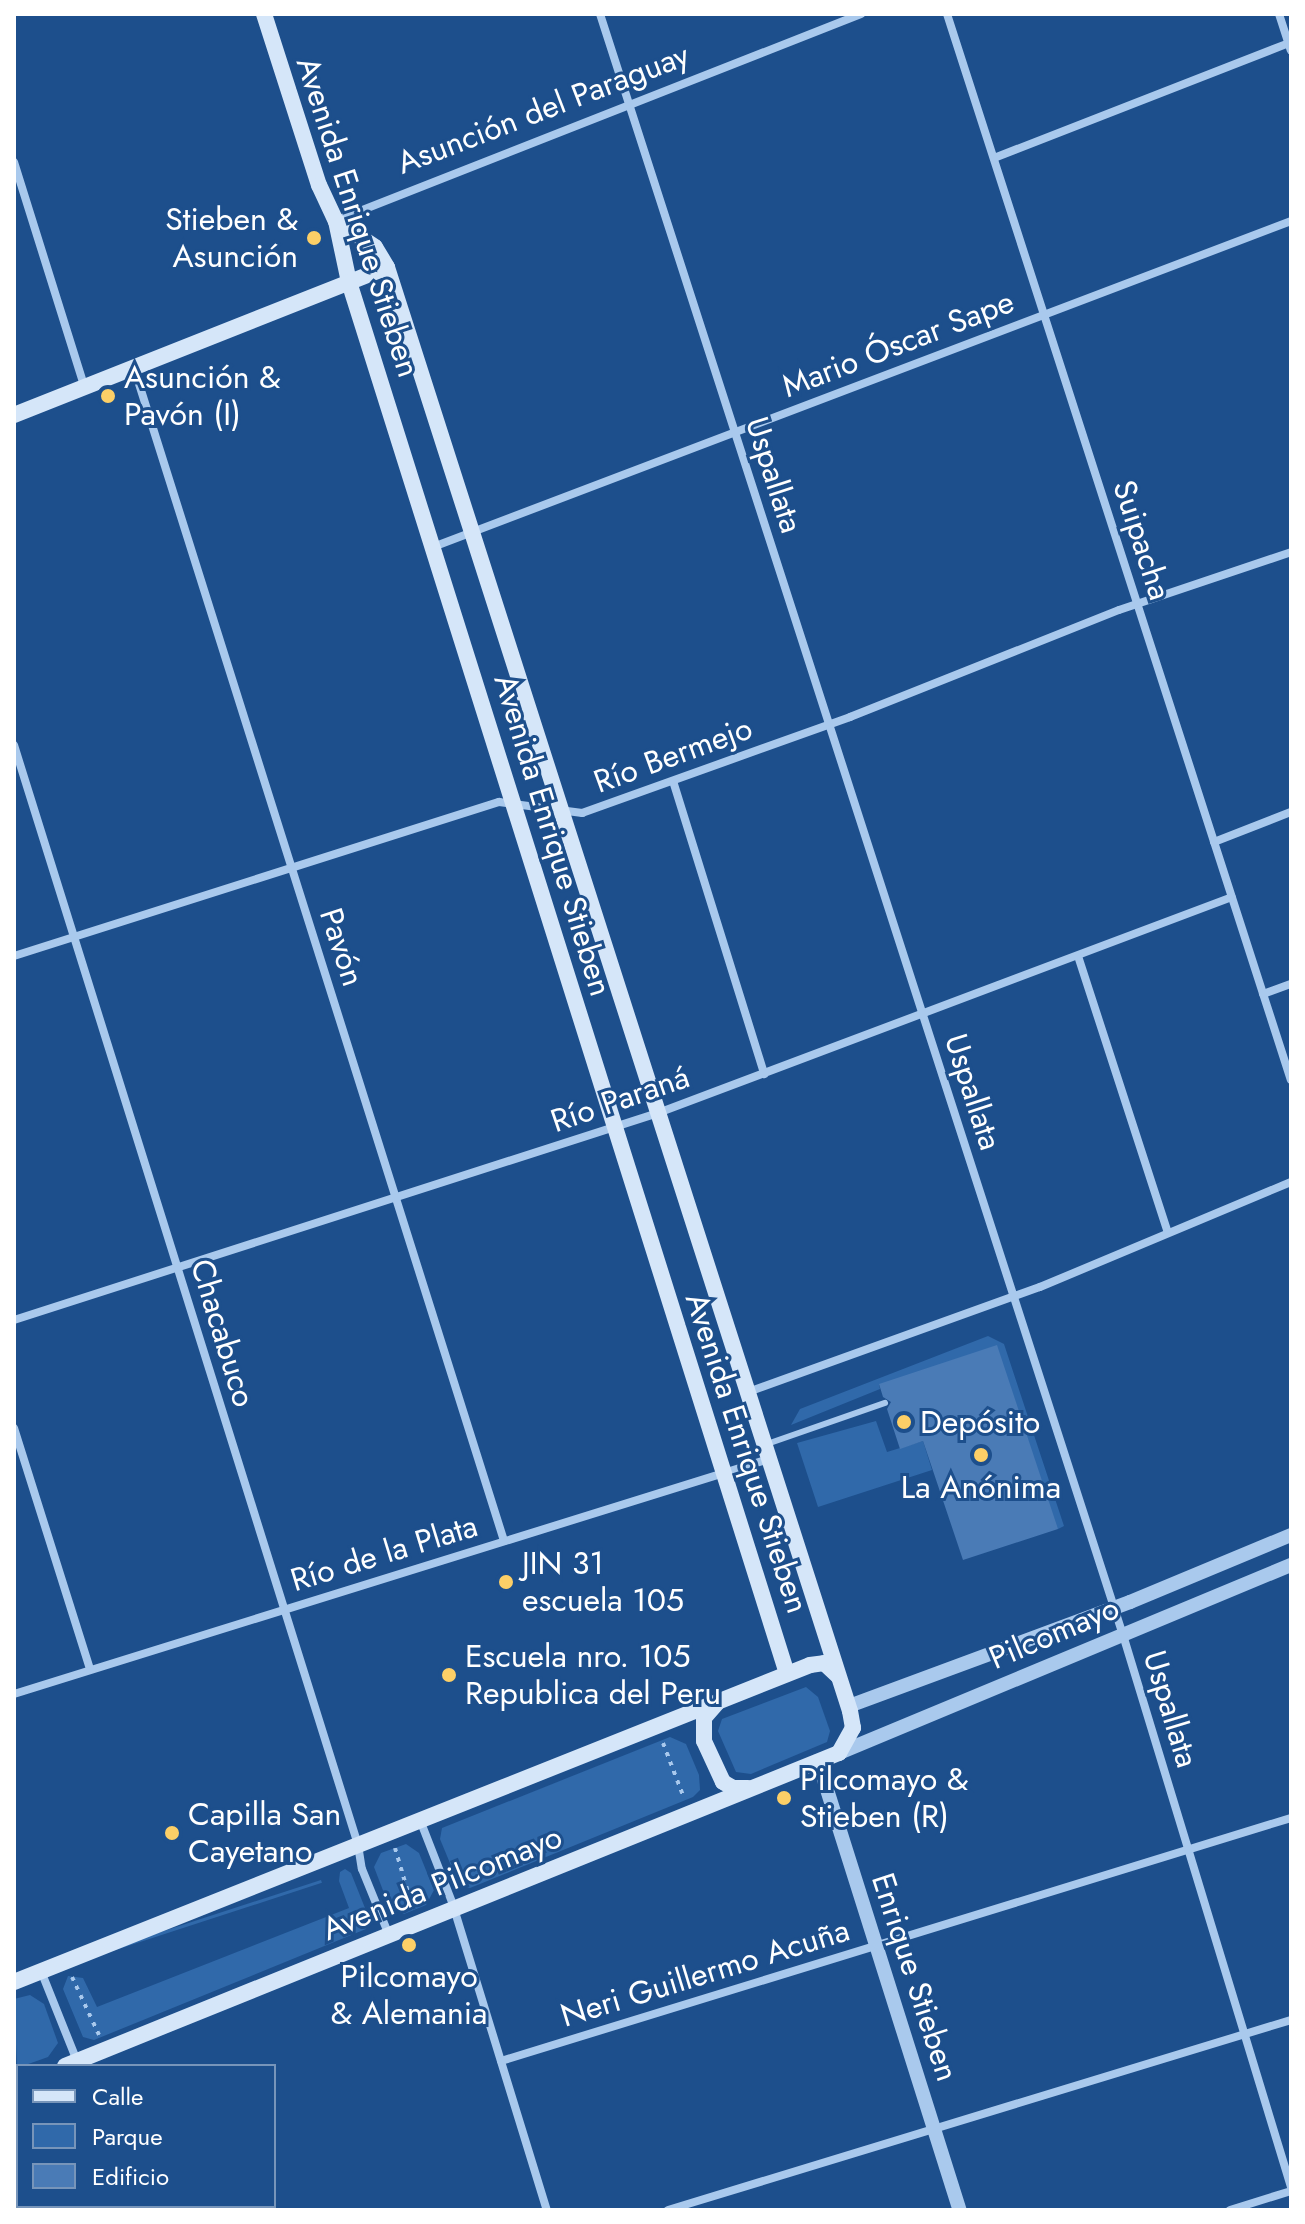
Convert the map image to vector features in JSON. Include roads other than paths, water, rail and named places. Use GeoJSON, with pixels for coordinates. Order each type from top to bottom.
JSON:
{"type":"FeatureCollection","features":[{"type":"Feature","properties":{"kind":"main road","name":"Avenida Enrique Stieben"},"geometry":{"type":"LineString","coordinates":[[264,14],[319,185],[336,221],[349,282],[787,1674]]}},
{"type":"Feature","properties":{"kind":"main road"},"geometry":{"type":"LineString","coordinates":[[14,415],[387,267],[375,247],[336,221]]}},
{"type":"Feature","properties":{"kind":"main road","name":"Avenida Enrique Stieben"},"geometry":{"type":"LineString","coordinates":[[387,267],[849,1706],[853,1728],[839,1753]]}},
{"type":"Feature","properties":{"kind":"main road","name":"Avenida Pilcomayo"},"geometry":{"type":"LineString","coordinates":[[14,1982],[787,1674],[824,1663],[840,1678]]}},
{"type":"Feature","properties":{"kind":"main road"},"geometry":{"type":"LineString","coordinates":[[722,1700],[709,1711],[702,1726],[712,1762],[718,1776],[729,1787],[741,1790],[756,1786]]}},
{"type":"Feature","properties":{"kind":"main road","name":"Avenida Pilcomayo"},"geometry":{"type":"LineString","coordinates":[[74,2064],[839,1753]]}},
{"type":"Feature","properties":{"kind":"street","name":"Uspallata"},"geometry":{"type":"LineString","coordinates":[[600,14],[1123,1635],[1291,2189]]}},
{"type":"Feature","properties":{"kind":"street","name":"Asunción del Paraguay"},"geometry":{"type":"LineString","coordinates":[[336,221],[861,14]]}},
{"type":"Feature","properties":{"kind":"street","name":"Suipacha"},"geometry":{"type":"LineString","coordinates":[[947,14],[1291,1080]]}},
{"type":"Feature","properties":{"kind":"street"},"geometry":{"type":"LineString","coordinates":[[994,158],[1290,45],[1279,14]]}},
{"type":"Feature","properties":{"kind":"street"},"geometry":{"type":"LineString","coordinates":[[14,162],[85,387]]}},
{"type":"Feature","properties":{"kind":"street","name":"Mario Óscar Sape"},"geometry":{"type":"LineString","coordinates":[[433,547],[1291,221]]}},
{"type":"Feature","properties":{"kind":"street","name":"Pavón"},"geometry":{"type":"LineString","coordinates":[[134,368],[504,1541]]}},
{"type":"Feature","properties":{"kind":"street","name":"Río Bermejo"},"geometry":{"type":"LineString","coordinates":[[14,956],[492,804],[513,801],[562,812],[582,813],[829,725],[1137,604],[1291,552]]}},
{"type":"Feature","properties":{"kind":"street","name":"Chacabuco"},"geometry":{"type":"LineString","coordinates":[[14,745],[358,1845],[362,1869],[389,1935]]}},
{"type":"Feature","properties":{"kind":"street"},"geometry":{"type":"LineString","coordinates":[[673,781],[764,1074]]}},
{"type":"Feature","properties":{"kind":"street"},"geometry":{"type":"LineString","coordinates":[[1214,842],[1291,812]]}},
{"type":"Feature","properties":{"kind":"street","name":"Río Paraná"},"geometry":{"type":"LineString","coordinates":[[14,1320],[658,1113],[1232,897]]}},
{"type":"Feature","properties":{"kind":"street"},"geometry":{"type":"LineString","coordinates":[[1078,956],[1168,1233]]}},
{"type":"Feature","properties":{"kind":"street"},"geometry":{"type":"LineString","coordinates":[[1263,994],[1291,984]]}},
{"type":"Feature","properties":{"kind":"street"},"geometry":{"type":"LineString","coordinates":[[748,1392],[1014,1296],[1291,1182]]}},
{"type":"Feature","properties":{"kind":"street"},"geometry":{"type":"LineString","coordinates":[[14,1428],[90,1669]]}},
{"type":"Feature","properties":{"kind":"street","name":"Río de la Plata"},"geometry":{"type":"LineString","coordinates":[[14,1694],[724,1473],[767,1452]]}},
{"type":"Feature","properties":{"kind":"street","name":"Pilcomayo"},"geometry":{"type":"LineString","coordinates":[[849,1706],[1114,1608],[1291,1535]]}},
{"type":"Feature","properties":{"kind":"street","name":"Pilcomayo"},"geometry":{"type":"LineString","coordinates":[[839,1753],[1291,1565]]}},
{"type":"Feature","properties":{"kind":"street","name":"Enrique Stieben"},"geometry":{"type":"LineString","coordinates":[[818,1761],[960,2210]]}},
{"type":"Feature","properties":{"kind":"street","name":"Neri Guillermo Acuña"},"geometry":{"type":"LineString","coordinates":[[501,2061],[1291,1818]]}},
{"type":"Feature","properties":{"kind":"street"},"geometry":{"type":"LineString","coordinates":[[420,1820],[454,1908],[547,2210]]}},
{"type":"Feature","properties":{"kind":"street"},"geometry":{"type":"LineString","coordinates":[[41,1971],[74,2064]]}},
{"type":"Feature","properties":{"kind":"street"},"geometry":{"type":"LineString","coordinates":[[668,2210],[1291,2020]]}},
{"type":"Feature","properties":{"kind":"street"},"geometry":{"type":"LineString","coordinates":[[1230,2210],[1291,2189]]}},
{"type":"Feature","properties":{"kind":"lane"},"geometry":{"type":"LineString","coordinates":[[767,1452],[794,1434],[885,1403]]}},
{"type":"Feature","properties":{"kind":"place","name":"Stieben & Asunción"},"geometry":{"type":"Point","coordinates":[314,238]}},
{"type":"Feature","properties":{"kind":"place","name":"Asunción & Pavón (I)"},"geometry":{"type":"Point","coordinates":[108,396]}},
{"type":"Feature","properties":{"kind":"place","name":"Depósito"},"geometry":{"type":"Point","coordinates":[904,1422]}},
{"type":"Feature","properties":{"kind":"place","name":"La Anónima"},"geometry":{"type":"Point","coordinates":[981,1455]}},
{"type":"Feature","properties":{"kind":"place","name":"JIN 31 escuela 105"},"geometry":{"type":"Point","coordinates":[506,1582]}},
{"type":"Feature","properties":{"kind":"place","name":"Escuela nro. 105 Republica del Peru"},"geometry":{"type":"Point","coordinates":[449,1675]}},
{"type":"Feature","properties":{"kind":"place","name":"Pilcomayo & Stieben (R)"},"geometry":{"type":"Point","coordinates":[784,1798]}},
{"type":"Feature","properties":{"kind":"place","name":"Capilla San Cayetano"},"geometry":{"type":"Point","coordinates":[172,1833]}},
{"type":"Feature","properties":{"kind":"place","name":"Pilcomayo & Alemania"},"geometry":{"type":"Point","coordinates":[409,1945]}}]}
